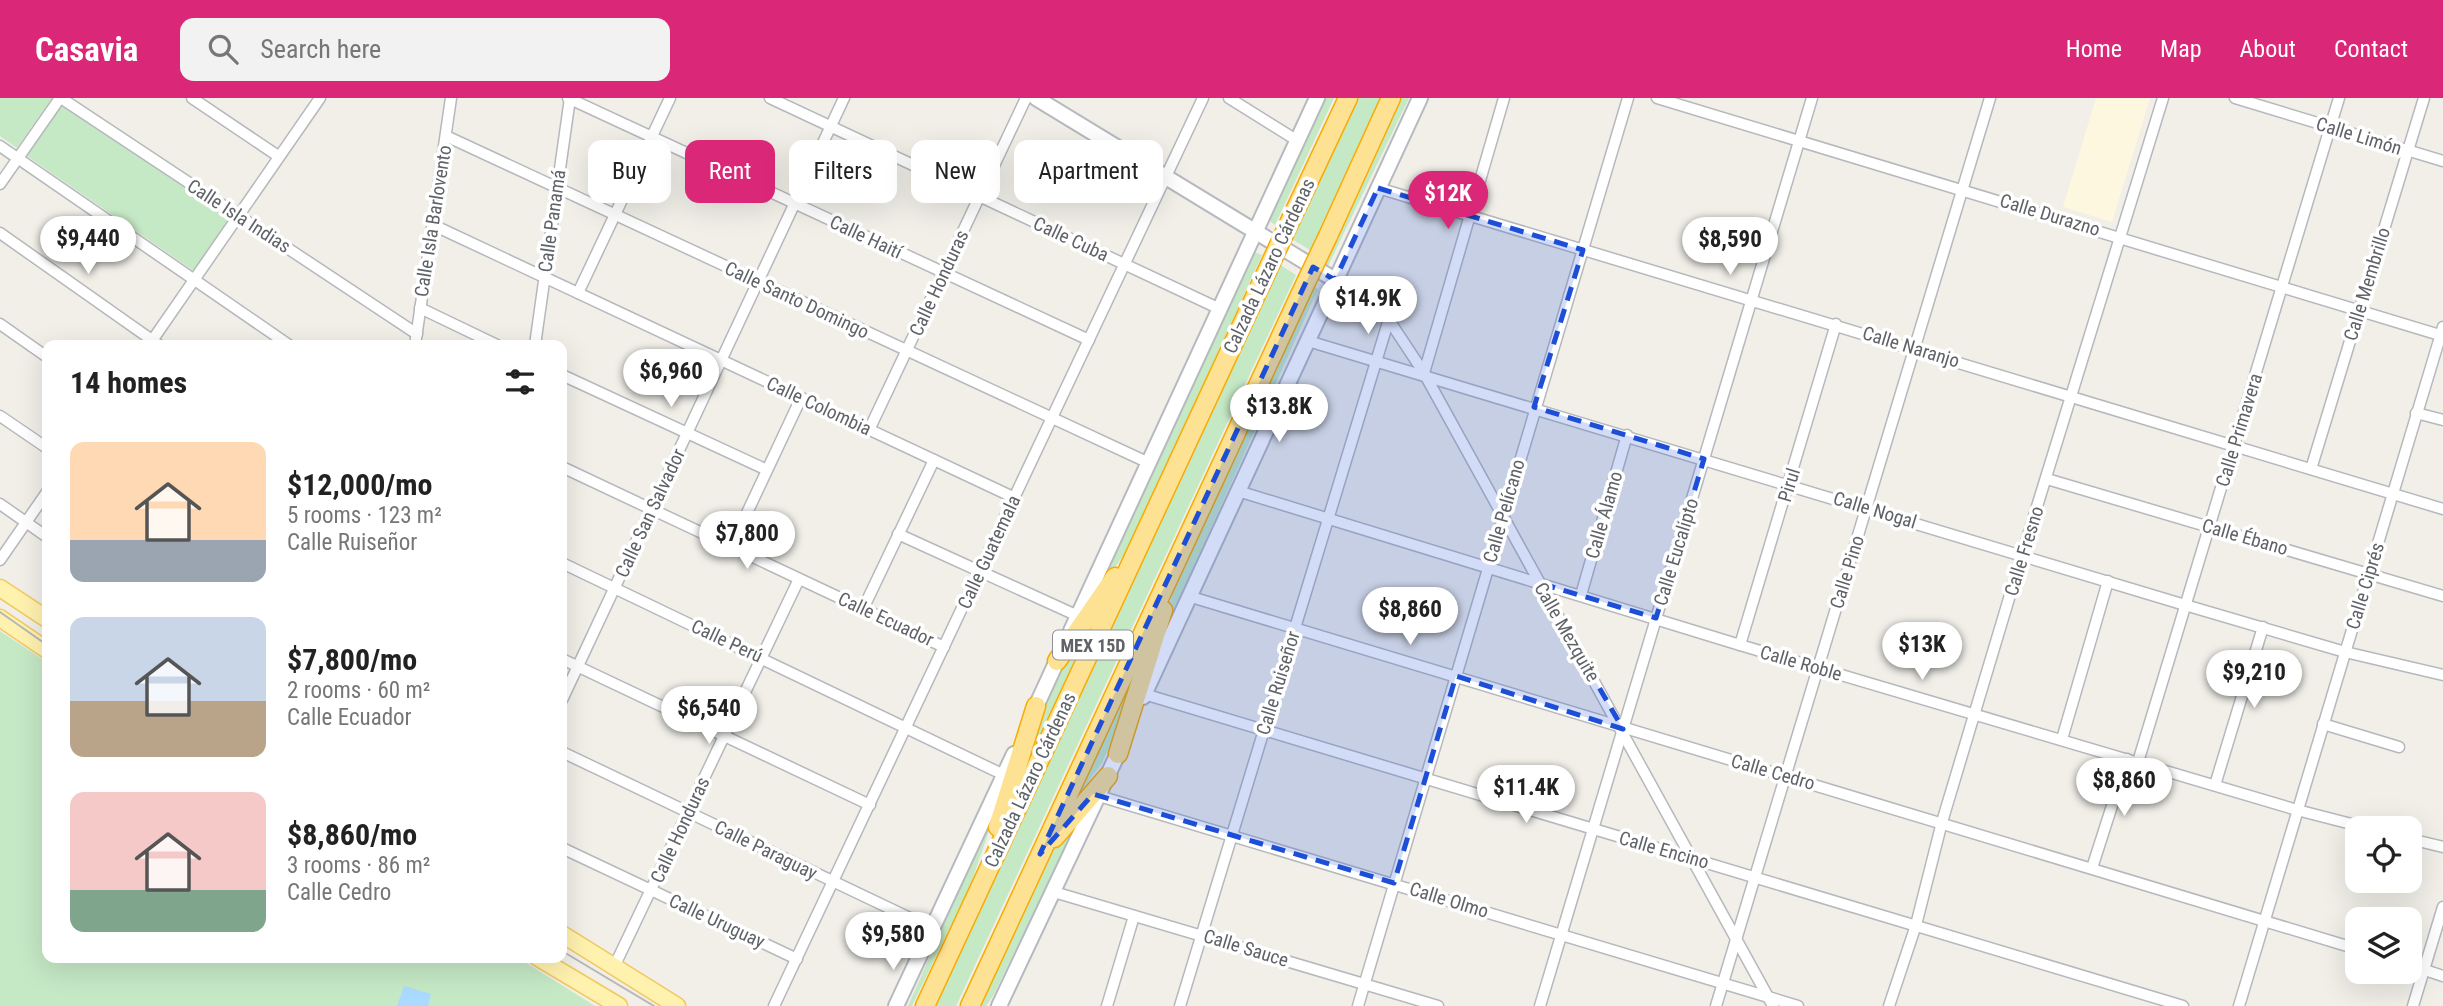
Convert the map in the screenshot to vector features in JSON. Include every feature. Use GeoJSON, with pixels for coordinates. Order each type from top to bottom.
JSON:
{"type":"FeatureCollection","features":[{"type":"Feature","properties":{"kind":"highway","name":"Calzada Lázaro Cárdenas"},"geometry":{"type":"LineString","coordinates":[[925,1006],[1348,98]]}},
{"type":"Feature","properties":{"kind":"highway","name":"Calzada Lázaro Cárdenas"},"geometry":{"type":"LineString","coordinates":[[970,1006],[1391,98]]}},
{"type":"Feature","properties":{"kind":"highway"},"geometry":{"type":"LineString","coordinates":[[1057,661],[1143,537]]}},
{"type":"Feature","properties":{"kind":"highway"},"geometry":{"type":"LineString","coordinates":[[1118,754],[1184,543]]}},
{"type":"Feature","properties":{"kind":"highway"},"geometry":{"type":"LineString","coordinates":[[977,893],[1036,706]]}},
{"type":"Feature","properties":{"kind":"highway"},"geometry":{"type":"LineString","coordinates":[[1040,854],[1108,776]]}},
{"type":"Feature","properties":{"kind":"main road"},"geometry":{"type":"LineString","coordinates":[[1036,98],[1335,281]]}},
{"type":"Feature","properties":{"kind":"main road","name":"Calzada Lázaro Cárdenas"},"geometry":{"type":"LineString","coordinates":[[896,1006],[1317,98]]}},
{"type":"Feature","properties":{"kind":"main road"},"geometry":{"type":"LineString","coordinates":[[999,1006],[1099,796],[1188,596],[1420,98]]}},
{"type":"Feature","properties":{"kind":"main road"},"geometry":{"type":"LineString","coordinates":[[0,588],[42,616]]}},
{"type":"Feature","properties":{"kind":"main road"},"geometry":{"type":"LineString","coordinates":[[0,618],[42,647]]}},
{"type":"Feature","properties":{"kind":"main road"},"geometry":{"type":"LineString","coordinates":[[567,937],[677,1006]]}},
{"type":"Feature","properties":{"kind":"main road"},"geometry":{"type":"LineString","coordinates":[[547,963],[619,1006]]}},
{"type":"Feature","properties":{"kind":"street"},"geometry":{"type":"LineString","coordinates":[[0,184],[60,98]]}},
{"type":"Feature","properties":{"kind":"street","name":"Calle Isla Indias"},"geometry":{"type":"LineString","coordinates":[[60,98],[237,216],[413,340]]}},
{"type":"Feature","properties":{"kind":"street"},"geometry":{"type":"LineString","coordinates":[[192,98],[278,156]]}},
{"type":"Feature","properties":{"kind":"street"},"geometry":{"type":"LineString","coordinates":[[155,340],[320,98]]}},
{"type":"Feature","properties":{"kind":"street","name":"Calle Isla Barlovento"},"geometry":{"type":"LineString","coordinates":[[416,340],[451,98]]}},
{"type":"Feature","properties":{"kind":"street","name":"Calle Haití"},"geometry":{"type":"LineString","coordinates":[[569,98],[1089,340]]}},
{"type":"Feature","properties":{"kind":"street","name":"Calle Panamá"},"geometry":{"type":"LineString","coordinates":[[536,340],[569,98]]}},
{"type":"Feature","properties":{"kind":"street"},"geometry":{"type":"LineString","coordinates":[[578,293],[670,98]]}},
{"type":"Feature","properties":{"kind":"street","name":"Calle Cuba"},"geometry":{"type":"LineString","coordinates":[[770,98],[911,164]]}},
{"type":"Feature","properties":{"kind":"street","name":"Calle San Salvador"},"geometry":{"type":"LineString","coordinates":[[567,689],[844,98]]}},
{"type":"Feature","properties":{"kind":"street","name":"Calle Honduras"},"geometry":{"type":"LineString","coordinates":[[1000,153],[1026,98]]}},
{"type":"Feature","properties":{"kind":"street","name":"Calle Guatemala"},"geometry":{"type":"LineString","coordinates":[[774,1006],[1203,98]]}},
{"type":"Feature","properties":{"kind":"street"},"geometry":{"type":"LineString","coordinates":[[1229,98],[1298,141]]}},
{"type":"Feature","properties":{"kind":"street"},"geometry":{"type":"LineString","coordinates":[[1424,373],[1504,98]]}},
{"type":"Feature","properties":{"kind":"street","name":"Calle Pelícano"},"geometry":{"type":"LineString","coordinates":[[1358,1006],[1628,98]]}},
{"type":"Feature","properties":{"kind":"street","name":"Calle Durazno"},"geometry":{"type":"LineString","coordinates":[[1657,98],[2442,333]]}},
{"type":"Feature","properties":{"kind":"street","name":"Calle Eucalipto"},"geometry":{"type":"LineString","coordinates":[[1540,1006],[1812,98]]}},
{"type":"Feature","properties":{"kind":"street","name":"Calle Pino"},"geometry":{"type":"LineString","coordinates":[[1716,1006],[1990,98]]}},
{"type":"Feature","properties":{"kind":"street","name":"Calle Fresno"},"geometry":{"type":"LineString","coordinates":[[1889,1006],[1916,925],[1942,822],[2022,555],[2073,397],[2163,98]]}},
{"type":"Feature","properties":{"kind":"street","name":"Calle Limón"},"geometry":{"type":"LineString","coordinates":[[2235,98],[2443,161]]}},
{"type":"Feature","properties":{"kind":"street","name":"Calle Primavera"},"geometry":{"type":"LineString","coordinates":[[2092,868],[2133,761],[2185,605],[2339,98]]}},
{"type":"Feature","properties":{"kind":"street","name":"Calle Membrillo"},"geometry":{"type":"LineString","coordinates":[[2311,469],[2424,98]]}},
{"type":"Feature","properties":{"kind":"street","name":"Calle Santo Domingo"},"geometry":{"type":"LineString","coordinates":[[446,136],[1149,464]]}},
{"type":"Feature","properties":{"kind":"street"},"geometry":{"type":"LineString","coordinates":[[0,146],[282,340]]}},
{"type":"Feature","properties":{"kind":"street","name":"Calle Naranjo"},"geometry":{"type":"LineString","coordinates":[[1378,188],[2443,509]]}},
{"type":"Feature","properties":{"kind":"street","name":"Calle Honduras"},"geometry":{"type":"LineString","coordinates":[[869,430],[976,203]]}},
{"type":"Feature","properties":{"kind":"street","name":"Calle Cuba"},"geometry":{"type":"LineString","coordinates":[[997,203],[1220,309]]}},
{"type":"Feature","properties":{"kind":"street","name":"Calle Colombia"},"geometry":{"type":"LineString","coordinates":[[433,225],[1015,498]]}},
{"type":"Feature","properties":{"kind":"street"},"geometry":{"type":"LineString","coordinates":[[0,233],[149,340]]}},
{"type":"Feature","properties":{"kind":"street","name":"Calle Mezquite"},"geometry":{"type":"LineString","coordinates":[[1335,281],[1367,298],[1389,319],[1424,373],[1502,518],[1623,729],[1771,1002]]}},
{"type":"Feature","properties":{"kind":"street"},"geometry":{"type":"LineString","coordinates":[[420,308],[487,340]]}},
{"type":"Feature","properties":{"kind":"street","name":"Calle Ruiseñor"},"geometry":{"type":"LineString","coordinates":[[1180,1006],[1389,319]]}},
{"type":"Feature","properties":{"kind":"street"},"geometry":{"type":"LineString","coordinates":[[0,324],[42,353]]}},
{"type":"Feature","properties":{"kind":"street","name":"Pirul"},"geometry":{"type":"LineString","coordinates":[[1740,645],[1836,324]]}},
{"type":"Feature","properties":{"kind":"street","name":"Calle Ciprés"},"geometry":{"type":"LineString","coordinates":[[2239,1006],[2442,333]]}},
{"type":"Feature","properties":{"kind":"street","name":"Calle Nogal"},"geometry":{"type":"LineString","coordinates":[[1308,341],[1424,373],[2185,605],[2345,652],[2443,675]]}},
{"type":"Feature","properties":{"kind":"street"},"geometry":{"type":"LineString","coordinates":[[567,377],[767,470]]}},
{"type":"Feature","properties":{"kind":"street"},"geometry":{"type":"LineString","coordinates":[[731,547],[801,398]]}},
{"type":"Feature","properties":{"kind":"street"},"geometry":{"type":"LineString","coordinates":[[2416,413],[2443,421]]}},
{"type":"Feature","properties":{"kind":"street"},"geometry":{"type":"LineString","coordinates":[[0,416],[42,445]]}},
{"type":"Feature","properties":{"kind":"street","name":"Calle Álamo"},"geometry":{"type":"LineString","coordinates":[[1581,595],[1628,435]]}},
{"type":"Feature","properties":{"kind":"street"},"geometry":{"type":"LineString","coordinates":[[863,608],[934,460]]}},
{"type":"Feature","properties":{"kind":"street","name":"Calle Ecuador"},"geometry":{"type":"LineString","coordinates":[[567,469],[944,647]]}},
{"type":"Feature","properties":{"kind":"street","name":"Calle Ébano"},"geometry":{"type":"LineString","coordinates":[[2047,479],[2443,596]]}},
{"type":"Feature","properties":{"kind":"street","name":"Calle Roble"},"geometry":{"type":"LineString","coordinates":[[1238,491],[1740,645],[2345,822]]}},
{"type":"Feature","properties":{"kind":"street"},"geometry":{"type":"LineString","coordinates":[[0,559],[42,499]]}},
{"type":"Feature","properties":{"kind":"street"},"geometry":{"type":"LineString","coordinates":[[0,504],[42,533]]}},
{"type":"Feature","properties":{"kind":"street"},"geometry":{"type":"LineString","coordinates":[[898,534],[1078,616]]}},
{"type":"Feature","properties":{"kind":"street","name":"Calle Perú"},"geometry":{"type":"LineString","coordinates":[[567,566],[1004,775]]}},
{"type":"Feature","properties":{"kind":"street","name":"Calle Honduras"},"geometry":{"type":"LineString","coordinates":[[614,967],[799,579]]}},
{"type":"Feature","properties":{"kind":"street"},"geometry":{"type":"LineString","coordinates":[[2062,739],[2108,581]]}},
{"type":"Feature","properties":{"kind":"street","name":"Calle Cedro"},"geometry":{"type":"LineString","coordinates":[[1188,596],[2345,945]]}},
{"type":"Feature","properties":{"kind":"street"},"geometry":{"type":"LineString","coordinates":[[2215,785],[2263,627]]}},
{"type":"Feature","properties":{"kind":"street"},"geometry":{"type":"LineString","coordinates":[[567,662],[870,805]]}},
{"type":"Feature","properties":{"kind":"street","name":"Calle Encino"},"geometry":{"type":"LineString","coordinates":[[1144,694],[2183,1006]]}},
{"type":"Feature","properties":{"kind":"street"},"geometry":{"type":"LineString","coordinates":[[2323,724],[2399,747]]}},
{"type":"Feature","properties":{"kind":"street","name":"Calle Paraguay"},"geometry":{"type":"LineString","coordinates":[[567,754],[933,929]]}},
{"type":"Feature","properties":{"kind":"street","name":"Calle Olmo"},"geometry":{"type":"LineString","coordinates":[[1099,796],[1231,838],[1394,883],[1771,1002],[1798,1006]]}},
{"type":"Feature","properties":{"kind":"street"},"geometry":{"type":"LineString","coordinates":[[2422,842],[2443,847]]}},
{"type":"Feature","properties":{"kind":"street","name":"Calle Uruguay"},"geometry":{"type":"LineString","coordinates":[[567,850],[797,959]]}},
{"type":"Feature","properties":{"kind":"street","name":"Calle Sauce"},"geometry":{"type":"LineString","coordinates":[[1054,892],[1437,1006]]}},
{"type":"Feature","properties":{"kind":"street"},"geometry":{"type":"LineString","coordinates":[[2413,1006],[2443,907]]}},
{"type":"Feature","properties":{"kind":"street"},"geometry":{"type":"LineString","coordinates":[[1107,1006],[1134,916]]}},
{"type":"Feature","properties":{"kind":"street"},"geometry":{"type":"LineString","coordinates":[[2422,969],[2443,976]]}},
{"type":"Feature","properties":{"kind":"highlighted area"},"geometry":{"type":"Polygon","coordinates":[[[1378,188],[1583,250],[1534,407],[1704,459],[1656,618],[1539,583],[1623,729],[1456,676],[1394,883],[1093,794],[1040,854],[1313,267],[1335,280],[1378,188]]]}},
{"type":"Feature","properties":{"kind":"shaded area"},"geometry":{"type":"Polygon","coordinates":[[[2096,98],[2150,98],[2112,222],[2063,207],[2096,98]]]}},
{"type":"Feature","properties":{"kind":"green space"},"geometry":{"type":"Polygon","coordinates":[[[0,98],[52,98],[17,148],[0,136],[0,98]]]}},
{"type":"Feature","properties":{"kind":"green space"},"geometry":{"type":"Polygon","coordinates":[[[1322,98],[1334,98],[1275,225],[1267,219],[1322,98]]]}},
{"type":"Feature","properties":{"kind":"green space"},"geometry":{"type":"Polygon","coordinates":[[[1355,98],[1380,98],[1310,250],[1290,238],[1355,98]]]}},
{"type":"Feature","properties":{"kind":"green space"},"geometry":{"type":"Polygon","coordinates":[[[1395,98],[1409,98],[1328,266],[1322,261],[1395,98]]]}},
{"type":"Feature","properties":{"kind":"green space"},"geometry":{"type":"Polygon","coordinates":[[[62,105],[230,217],[194,271],[27,156],[62,105]]]}},
{"type":"Feature","properties":{"kind":"green space"},"geometry":{"type":"Polygon","coordinates":[[[1252,251],[1262,255],[1129,547],[1082,616],[1252,251]]]}},
{"type":"Feature","properties":{"kind":"green space"},"geometry":{"type":"Polygon","coordinates":[[[1279,264],[1296,275],[956,1006],[935,1006],[1279,264]]]}},
{"type":"Feature","properties":{"kind":"green space"},"geometry":{"type":"Polygon","coordinates":[[[1312,285],[1318,289],[1156,651],[1188,542],[1312,285]]]}},
{"type":"Feature","properties":{"kind":"green space"},"geometry":{"type":"Polygon","coordinates":[[[1106,601],[1012,795],[1058,666],[1106,601]]]}},
{"type":"Feature","properties":{"kind":"green space"},"geometry":{"type":"Polygon","coordinates":[[[0,631],[42,659],[42,963],[527,963],[595,1006],[0,1006],[0,631]]]}},
{"type":"Feature","properties":{"kind":"green space"},"geometry":{"type":"Polygon","coordinates":[[[1148,632],[1131,698],[1102,763],[1059,822],[1148,632]]]}},
{"type":"Feature","properties":{"kind":"green space"},"geometry":{"type":"Polygon","coordinates":[[[1005,785],[970,886],[912,1006],[908,1006],[1005,785]]]}},
{"type":"Feature","properties":{"kind":"green space"},"geometry":{"type":"Polygon","coordinates":[[[1077,824],[993,996],[986,1006],[976,1006],[1047,856],[1077,824]]]}},
{"type":"Feature","properties":{"kind":"water"},"geometry":{"type":"Polygon","coordinates":[[[404,986],[431,994],[428,1006],[397,1006],[404,986]]]}},
{"type":"Feature","properties":{"kind":"tram line"},"geometry":{"type":"LineString","coordinates":[[0,612],[42,641]]}},
{"type":"Feature","properties":{"kind":"tram line"},"geometry":{"type":"LineString","coordinates":[[567,954],[654,1006]]}}]}
